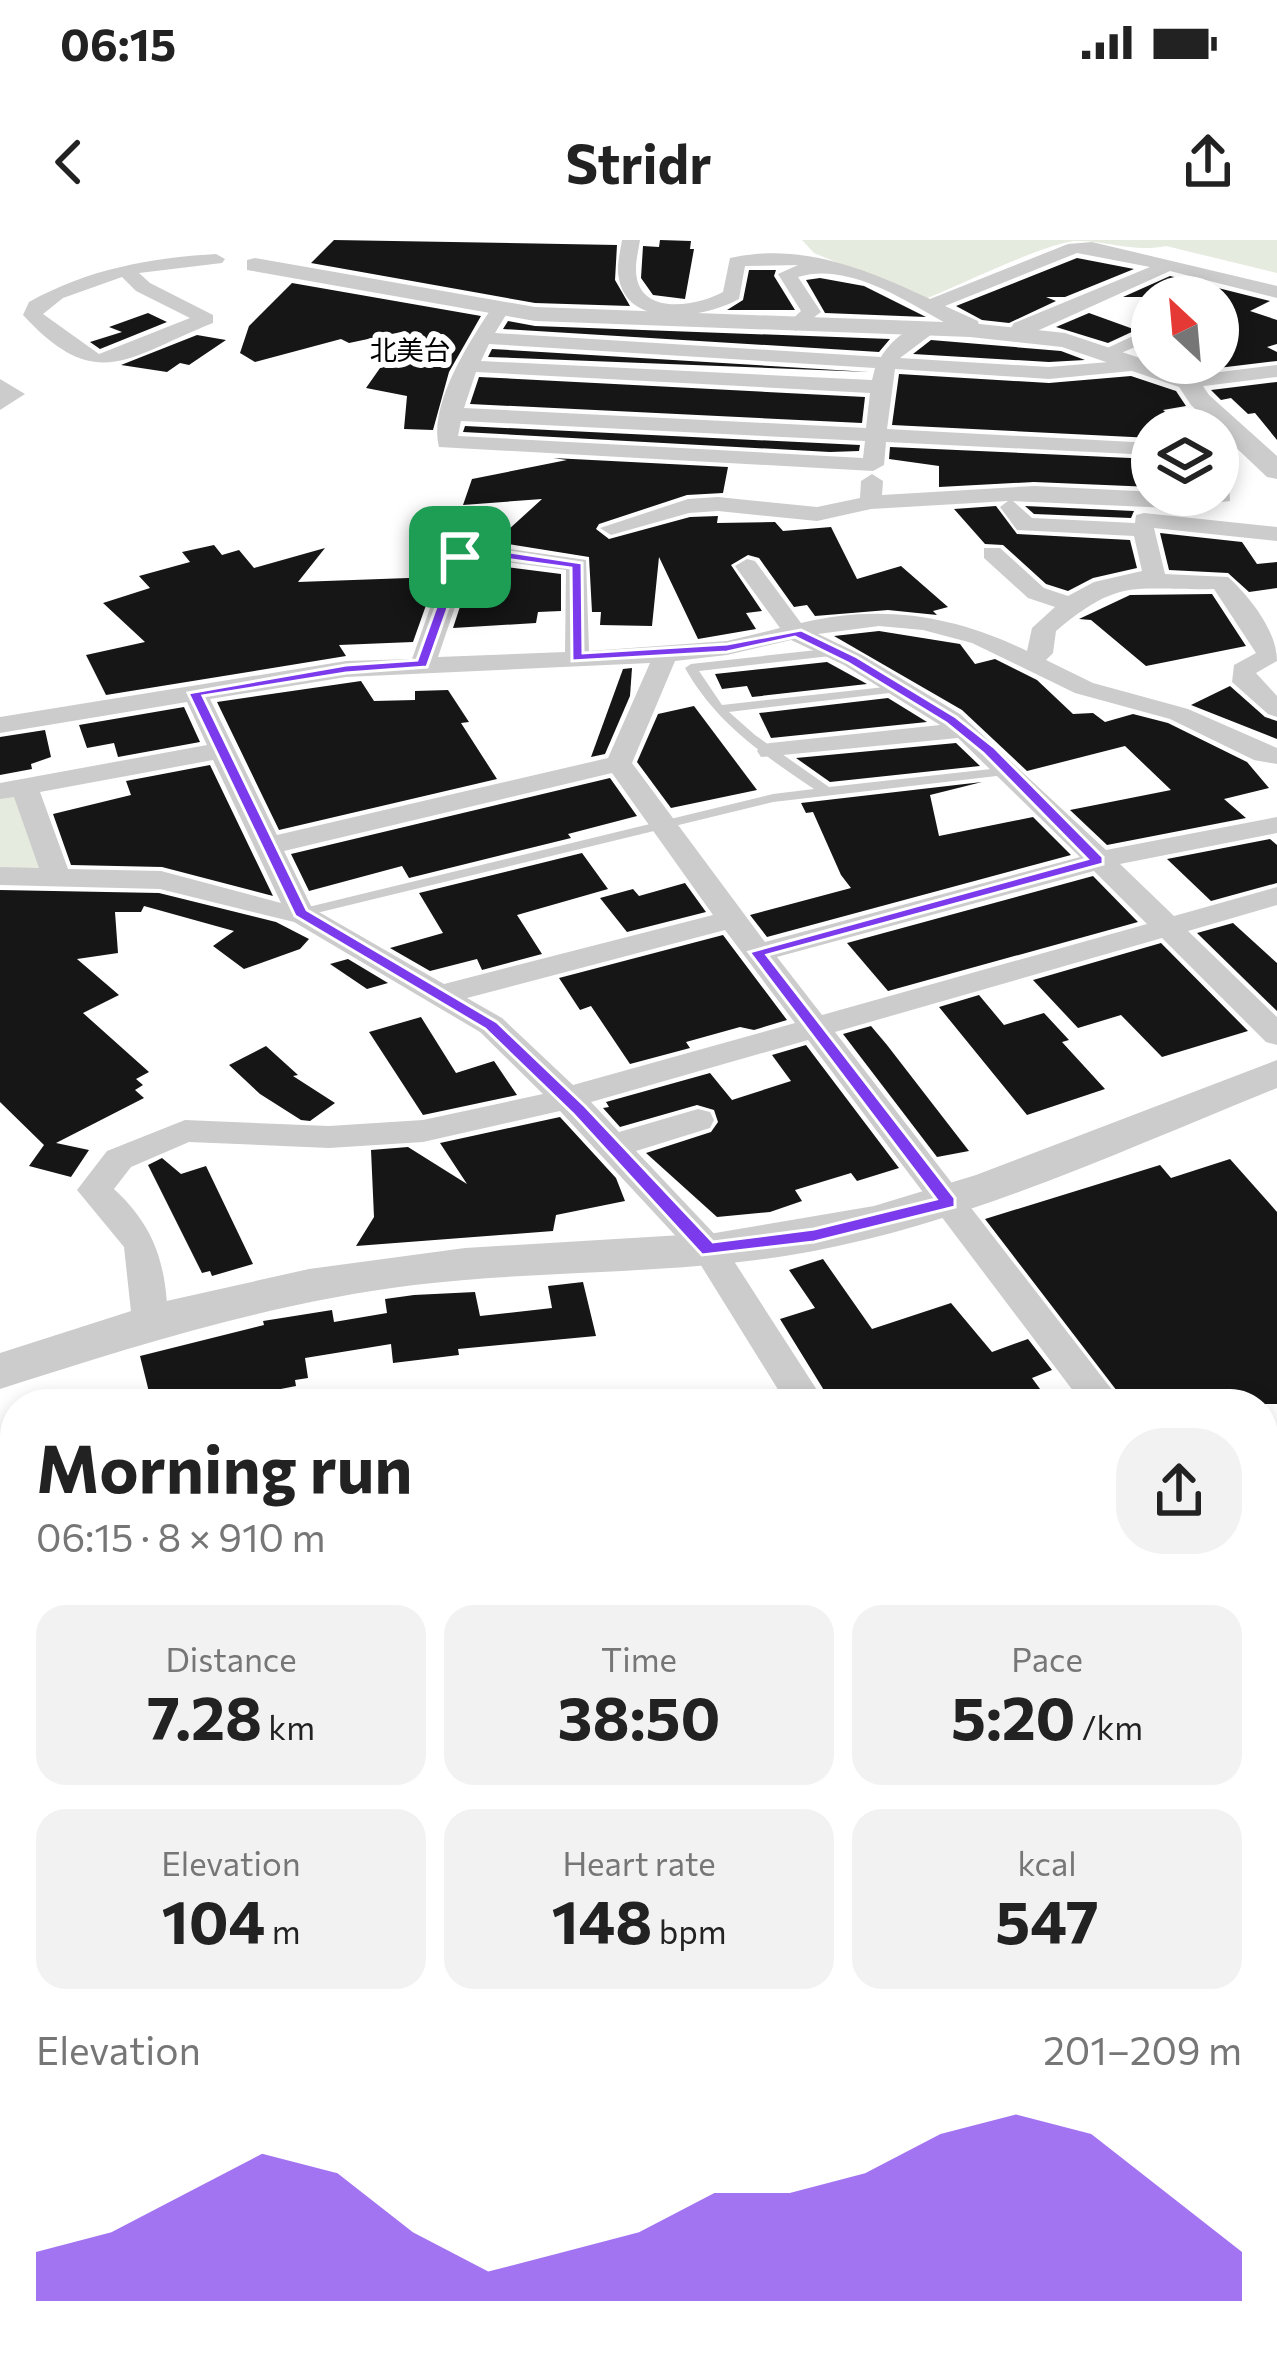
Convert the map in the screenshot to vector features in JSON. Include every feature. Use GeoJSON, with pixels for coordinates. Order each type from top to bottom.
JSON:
{"type":"FeatureCollection","features":[{"type":"Feature","properties":{"kind":"street"},"geometry":{"type":"LineString","coordinates":[[169,240],[216,259],[500,310],[796,325],[926,318]]}},
{"type":"Feature","properties":{"kind":"street"},"geometry":{"type":"LineString","coordinates":[[629,240],[630,288],[646,303],[671,309],[721,303],[732,295],[731,270],[748,257],[784,253],[827,262],[926,318],[970,331],[1065,340],[1131,360]]}},
{"type":"Feature","properties":{"kind":"street"},"geometry":{"type":"LineString","coordinates":[[871,502],[885,362],[900,339],[926,318],[1074,248],[1091,247],[1270,289]]}},
{"type":"Feature","properties":{"kind":"street"},"geometry":{"type":"LineString","coordinates":[[127,271],[143,287],[206,320],[101,359],[85,357],[33,316],[36,306],[60,291],[127,271],[216,259]]}},
{"type":"Feature","properties":{"kind":"street"},"geometry":{"type":"LineString","coordinates":[[796,325],[812,312],[787,274],[827,262]]}},
{"type":"Feature","properties":{"kind":"street"},"geometry":{"type":"LineString","coordinates":[[1016,334],[1021,327],[1167,266]]}},
{"type":"Feature","properties":{"kind":"street"},"geometry":{"type":"LineString","coordinates":[[1239,297],[1270,289]]}},
{"type":"Feature","properties":{"kind":"street"},"geometry":{"type":"LineString","coordinates":[[500,310],[481,338],[450,414],[447,442],[873,465]]}},
{"type":"Feature","properties":{"kind":"street"},"geometry":{"type":"LineString","coordinates":[[481,338],[1048,373],[1131,366]]}},
{"type":"Feature","properties":{"kind":"street"},"geometry":{"type":"LineString","coordinates":[[1108,352],[1131,342]]}},
{"type":"Feature","properties":{"kind":"street"},"geometry":{"type":"LineString","coordinates":[[470,366],[881,387]]}},
{"type":"Feature","properties":{"kind":"street"},"geometry":{"type":"LineString","coordinates":[[1239,376],[1277,371]]}},
{"type":"Feature","properties":{"kind":"street"},"geometry":{"type":"LineString","coordinates":[[1189,384],[1199,400],[1277,471]]}},
{"type":"Feature","properties":{"kind":"street"},"geometry":{"type":"LineString","coordinates":[[0,386],[15,394],[0,404]]}},
{"type":"Feature","properties":{"kind":"street"},"geometry":{"type":"LineString","coordinates":[[450,414],[1131,448]]}},
{"type":"Feature","properties":{"kind":"street"},"geometry":{"type":"LineString","coordinates":[[611,528],[688,506],[718,504],[817,514],[871,502],[1034,493],[1131,499]]}},
{"type":"Feature","properties":{"kind":"street"},"geometry":{"type":"LineString","coordinates":[[928,502],[930,507],[1011,507],[1277,534]]}},
{"type":"Feature","properties":{"kind":"street"},"geometry":{"type":"LineString","coordinates":[[1011,507],[1025,525],[1144,530],[1154,571],[1150,582]]}},
{"type":"Feature","properties":{"kind":"street"},"geometry":{"type":"LineString","coordinates":[[423,664],[460,557],[490,553],[578,565],[577,658]]}},
{"type":"Feature","properties":{"kind":"street"},"geometry":{"type":"LineString","coordinates":[[992,553],[1036,593],[1073,605]]}},
{"type":"Feature","properties":{"kind":"street"},"geometry":{"type":"LineString","coordinates":[[747,566],[796,633],[898,688],[963,730],[1277,1035]]}},
{"type":"Feature","properties":{"kind":"street"},"geometry":{"type":"LineString","coordinates":[[1028,660],[1041,653],[1045,628],[1091,591],[1150,582],[1220,582],[1243,600],[1246,620],[1270,656],[1244,670],[1245,682],[1277,709]]}},
{"type":"Feature","properties":{"kind":"street"},"geometry":{"type":"LineString","coordinates":[[0,724],[346,669],[662,655],[841,621],[924,623],[981,638],[1084,688],[1178,714],[1263,754],[1277,756]]}},
{"type":"Feature","properties":{"kind":"street"},"geometry":{"type":"LineString","coordinates":[[619,763],[662,655]]}},
{"type":"Feature","properties":{"kind":"street"},"geometry":{"type":"LineString","coordinates":[[195,693],[300,913]]}},
{"type":"Feature","properties":{"kind":"street"},"geometry":{"type":"LineString","coordinates":[[770,752],[963,730]]}},
{"type":"Feature","properties":{"kind":"street"},"geometry":{"type":"LineString","coordinates":[[56,874],[12,788],[222,750]]}},
{"type":"Feature","properties":{"kind":"street"},"geometry":{"type":"LineString","coordinates":[[619,763],[732,919],[1092,1389]]}},
{"type":"Feature","properties":{"kind":"street"},"geometry":{"type":"LineString","coordinates":[[268,846],[619,763]]}},
{"type":"Feature","properties":{"kind":"street"},"geometry":{"type":"LineString","coordinates":[[757,952],[1098,860],[1277,825]]}},
{"type":"Feature","properties":{"kind":"street"},"geometry":{"type":"LineString","coordinates":[[0,876],[161,880],[278,912],[300,913],[491,1025],[709,1250],[797,1389]]}},
{"type":"Feature","properties":{"kind":"street"},"geometry":{"type":"LineString","coordinates":[[150,1321],[149,1259],[128,1221],[94,1190],[119,1159],[185,1130],[329,1137],[423,1131],[539,1106],[1277,896]]}},
{"type":"Feature","properties":{"kind":"street"},"geometry":{"type":"LineString","coordinates":[[445,999],[457,990],[732,919]]}},
{"type":"Feature","properties":{"kind":"street"},"geometry":{"type":"LineString","coordinates":[[0,1371],[150,1321],[262,1293],[414,1269],[709,1250],[814,1235],[949,1203],[1277,1072]]}},
{"type":"Feature","properties":{"kind":"street"},"geometry":{"type":"LineString","coordinates":[[613,1146],[698,1120]]}},
{"type":"Feature","properties":{"kind":"lane"},"geometry":{"type":"LineString","coordinates":[[827,792],[717,709],[691,668],[835,652]]}},
{"type":"Feature","properties":{"kind":"lane"},"geometry":{"type":"LineString","coordinates":[[717,709],[898,688]]}},
{"type":"Feature","properties":{"kind":"lane"},"geometry":{"type":"LineString","coordinates":[[300,913],[772,798],[1009,771]]}},
{"type":"Feature","properties":{"kind":"shaded area"},"geometry":{"type":"Polygon","coordinates":[[[802,240],[1277,240],[1277,273],[1166,246],[1074,241],[925,299],[814,253],[802,240]]]}},
{"type":"Feature","properties":{"kind":"shaded area"},"geometry":{"type":"Polygon","coordinates":[[[14,791],[45,865],[35,871],[0,871],[0,794],[14,791]]]}},
{"type":"Feature","properties":{"kind":"building"},"geometry":{"type":"Polygon","coordinates":[[[334,240],[617,245],[615,280],[630,306],[535,303],[311,263],[334,240]]]}},
{"type":"Feature","properties":{"kind":"building"},"geometry":{"type":"Polygon","coordinates":[[[660,240],[691,241],[690,249],[694,249],[685,299],[653,295],[641,278],[643,246],[659,247],[660,240]]]}},
{"type":"Feature","properties":{"kind":"building"},"geometry":{"type":"Polygon","coordinates":[[[1077,258],[1134,269],[1065,297],[1046,297],[1056,301],[1009,323],[982,320],[956,306],[1077,258]]]}},
{"type":"Feature","properties":{"kind":"building"},"geometry":{"type":"Polygon","coordinates":[[[749,270],[776,270],[774,276],[795,310],[727,310],[743,300],[749,270]]]}},
{"type":"Feature","properties":{"kind":"building"},"geometry":{"type":"Polygon","coordinates":[[[806,280],[864,286],[926,317],[825,313],[806,280]]]}},
{"type":"Feature","properties":{"kind":"building"},"geometry":{"type":"Polygon","coordinates":[[[292,283],[481,316],[449,372],[433,430],[404,429],[407,396],[366,388],[406,331],[349,343],[341,339],[255,362],[240,353],[249,326],[292,283]]]}},
{"type":"Feature","properties":{"kind":"building"},"geometry":{"type":"Polygon","coordinates":[[[1239,293],[1270,301],[1250,311],[1277,320],[1277,344],[1267,347],[1277,352],[1277,361],[1239,366],[1239,293]]]}},
{"type":"Feature","properties":{"kind":"building"},"geometry":{"type":"Polygon","coordinates":[[[148,313],[167,322],[100,349],[90,342],[122,332],[109,327],[148,313]]]}},
{"type":"Feature","properties":{"kind":"building"},"geometry":{"type":"Polygon","coordinates":[[[1089,313],[1131,328],[1131,332],[1108,343],[1056,327],[1089,313]]]}},
{"type":"Feature","properties":{"kind":"building"},"geometry":{"type":"Polygon","coordinates":[[[508,321],[535,326],[890,339],[879,352],[503,329],[508,321]]]}},
{"type":"Feature","properties":{"kind":"building"},"geometry":{"type":"Polygon","coordinates":[[[197,335],[226,340],[189,365],[180,363],[167,372],[121,365],[197,335]]]}},
{"type":"Feature","properties":{"kind":"building"},"geometry":{"type":"Polygon","coordinates":[[[931,340],[1061,351],[1085,360],[913,354],[931,340]]]}},
{"type":"Feature","properties":{"kind":"building"},"geometry":{"type":"Polygon","coordinates":[[[492,349],[869,372],[488,357],[492,349]]]}},
{"type":"Feature","properties":{"kind":"building"},"geometry":{"type":"Polygon","coordinates":[[[899,374],[1049,383],[1131,376],[1131,384],[1155,384],[1176,391],[1186,406],[1131,408],[1131,437],[892,425],[899,374]]]}},
{"type":"Feature","properties":{"kind":"building"},"geometry":{"type":"Polygon","coordinates":[[[479,377],[865,397],[862,423],[470,404],[479,377]]]}},
{"type":"Feature","properties":{"kind":"building"},"geometry":{"type":"Polygon","coordinates":[[[1277,382],[1277,440],[1255,413],[1248,414],[1231,398],[1221,400],[1211,390],[1277,382]]]}},
{"type":"Feature","properties":{"kind":"building"},"geometry":{"type":"Polygon","coordinates":[[[465,426],[860,445],[859,451],[830,452],[463,432],[465,426]]]}},
{"type":"Feature","properties":{"kind":"building"},"geometry":{"type":"Polygon","coordinates":[[[890,447],[1131,458],[1131,486],[1034,482],[939,487],[939,466],[889,459],[890,447]]]}},
{"type":"Feature","properties":{"kind":"building"},"geometry":{"type":"Polygon","coordinates":[[[553,458],[728,467],[723,493],[687,495],[599,524],[596,529],[609,539],[690,517],[718,516],[717,523],[775,522],[783,531],[831,527],[857,579],[901,566],[948,607],[933,611],[937,615],[888,610],[815,616],[807,605],[794,607],[759,558],[748,555],[731,565],[762,611],[746,613],[756,629],[698,639],[659,557],[652,626],[600,625],[601,612],[592,612],[589,557],[495,542],[542,499],[463,505],[472,479],[567,460],[553,458]]]}},
{"type":"Feature","properties":{"kind":"building"},"geometry":{"type":"Polygon","coordinates":[[[996,506],[1017,534],[1130,540],[1137,568],[1093,578],[1068,591],[1046,584],[1003,545],[985,544],[954,509],[996,506]]]}},
{"type":"Feature","properties":{"kind":"building"},"geometry":{"type":"Polygon","coordinates":[[[1025,506],[1131,511],[1132,516],[1131,518],[1034,514],[1025,506]]]}},
{"type":"Feature","properties":{"kind":"building"},"geometry":{"type":"Polygon","coordinates":[[[1160,533],[1242,542],[1257,564],[1277,562],[1277,588],[1249,592],[1228,573],[1169,570],[1160,533]]]}},
{"type":"Feature","properties":{"kind":"building"},"geometry":{"type":"Polygon","coordinates":[[[214,545],[222,555],[239,550],[254,568],[325,548],[298,582],[436,577],[413,642],[339,645],[346,656],[106,695],[86,655],[145,642],[103,603],[150,588],[139,576],[190,562],[182,552],[214,545]]]}},
{"type":"Feature","properties":{"kind":"building"},"geometry":{"type":"Polygon","coordinates":[[[473,567],[561,574],[561,611],[538,612],[536,623],[453,628],[473,567]]]}},
{"type":"Feature","properties":{"kind":"building"},"geometry":{"type":"Polygon","coordinates":[[[1212,594],[1246,646],[1146,666],[1091,620],[1079,619],[1130,595],[1212,594]]]}},
{"type":"Feature","properties":{"kind":"building"},"geometry":{"type":"Polygon","coordinates":[[[879,631],[960,644],[975,664],[995,659],[1037,680],[1073,714],[1093,713],[1105,722],[1133,714],[1168,723],[1247,762],[1269,788],[1224,799],[1246,818],[1107,845],[1070,810],[1171,790],[1125,746],[1027,771],[962,710],[834,636],[879,631]]]}},
{"type":"Feature","properties":{"kind":"building"},"geometry":{"type":"Polygon","coordinates":[[[827,662],[867,684],[752,697],[747,686],[722,689],[715,674],[827,662]]]}},
{"type":"Feature","properties":{"kind":"building"},"geometry":{"type":"Polygon","coordinates":[[[632,668],[630,696],[605,754],[591,757],[623,669],[632,668]]]}},
{"type":"Feature","properties":{"kind":"building"},"geometry":{"type":"Polygon","coordinates":[[[361,681],[374,701],[415,700],[415,691],[448,690],[469,722],[461,723],[497,779],[279,830],[217,702],[361,681]]]}},
{"type":"Feature","properties":{"kind":"building"},"geometry":{"type":"Polygon","coordinates":[[[1230,686],[1265,717],[1277,721],[1277,739],[1191,705],[1230,686]]]}},
{"type":"Feature","properties":{"kind":"building"},"geometry":{"type":"Polygon","coordinates":[[[888,698],[927,722],[771,738],[759,713],[888,698]]]}},
{"type":"Feature","properties":{"kind":"building"},"geometry":{"type":"Polygon","coordinates":[[[694,706],[757,790],[671,808],[637,762],[658,714],[694,706]]]}},
{"type":"Feature","properties":{"kind":"building"},"geometry":{"type":"Polygon","coordinates":[[[184,707],[200,742],[118,757],[114,743],[87,748],[79,725],[184,707]]]}},
{"type":"Feature","properties":{"kind":"building"},"geometry":{"type":"Polygon","coordinates":[[[45,730],[51,757],[31,764],[32,769],[0,775],[0,737],[45,730]]]}},
{"type":"Feature","properties":{"kind":"building"},"geometry":{"type":"Polygon","coordinates":[[[956,743],[980,766],[830,782],[796,758],[956,743]]]}},
{"type":"Feature","properties":{"kind":"building"},"geometry":{"type":"Polygon","coordinates":[[[210,765],[273,896],[162,867],[71,865],[53,814],[131,795],[126,781],[210,765]]]}},
{"type":"Feature","properties":{"kind":"building"},"geometry":{"type":"Polygon","coordinates":[[[610,778],[637,816],[568,834],[571,838],[409,878],[402,866],[309,891],[291,854],[610,778]]]}},
{"type":"Feature","properties":{"kind":"building"},"geometry":{"type":"Polygon","coordinates":[[[982,782],[930,795],[939,836],[1033,817],[1071,855],[767,937],[750,915],[851,888],[813,812],[806,813],[801,803],[982,782]]]}},
{"type":"Feature","properties":{"kind":"building"},"geometry":{"type":"Polygon","coordinates":[[[1270,839],[1277,845],[1277,883],[1211,901],[1167,859],[1270,839]]]}},
{"type":"Feature","properties":{"kind":"building"},"geometry":{"type":"Polygon","coordinates":[[[582,853],[608,889],[517,915],[542,954],[482,970],[477,959],[430,971],[390,948],[443,933],[419,893],[582,853]]]}},
{"type":"Feature","properties":{"kind":"building"},"geometry":{"type":"Polygon","coordinates":[[[1093,876],[1138,922],[888,991],[847,943],[1093,876]]]}},
{"type":"Feature","properties":{"kind":"building"},"geometry":{"type":"Polygon","coordinates":[[[685,883],[706,912],[627,932],[600,898],[633,889],[639,896],[685,883]]]}},
{"type":"Feature","properties":{"kind":"building"},"geometry":{"type":"Polygon","coordinates":[[[0,890],[159,893],[276,922],[309,939],[300,949],[244,969],[213,946],[234,931],[144,906],[141,912],[115,912],[118,953],[77,959],[119,995],[83,1013],[149,1072],[136,1079],[143,1085],[135,1090],[144,1098],[56,1143],[89,1150],[71,1177],[29,1166],[44,1145],[0,1102],[0,890]]]}},
{"type":"Feature","properties":{"kind":"building"},"geometry":{"type":"Polygon","coordinates":[[[1233,923],[1277,963],[1277,1011],[1197,933],[1233,923]]]}},
{"type":"Feature","properties":{"kind":"building"},"geometry":{"type":"Polygon","coordinates":[[[723,935],[787,1020],[686,1042],[690,1048],[630,1064],[591,1006],[580,1010],[559,978],[723,935]]]}},
{"type":"Feature","properties":{"kind":"building"},"geometry":{"type":"Polygon","coordinates":[[[1161,943],[1248,1031],[1162,1057],[1121,1015],[1078,1028],[1033,980],[1161,943]]]}},
{"type":"Feature","properties":{"kind":"building"},"geometry":{"type":"Polygon","coordinates":[[[348,959],[388,983],[367,989],[330,964],[348,959]]]}},
{"type":"Feature","properties":{"kind":"building"},"geometry":{"type":"Polygon","coordinates":[[[979,995],[1004,1025],[1044,1013],[1069,1040],[1062,1042],[1105,1089],[1027,1115],[939,1007],[979,995]]]}},
{"type":"Feature","properties":{"kind":"building"},"geometry":{"type":"Polygon","coordinates":[[[421,1017],[456,1073],[494,1061],[517,1095],[423,1115],[369,1032],[421,1017]]]}},
{"type":"Feature","properties":{"kind":"building"},"geometry":{"type":"Polygon","coordinates":[[[871,1026],[969,1151],[937,1157],[843,1034],[871,1026]]]}},
{"type":"Feature","properties":{"kind":"building"},"geometry":{"type":"Polygon","coordinates":[[[806,1045],[899,1168],[857,1181],[851,1173],[795,1190],[802,1201],[770,1212],[717,1217],[646,1153],[711,1132],[718,1122],[714,1110],[697,1105],[620,1127],[603,1108],[609,1107],[606,1102],[710,1073],[732,1100],[791,1081],[772,1055],[806,1045]]]}},
{"type":"Feature","properties":{"kind":"building"},"geometry":{"type":"Polygon","coordinates":[[[266,1046],[298,1075],[293,1076],[335,1103],[310,1121],[301,1120],[260,1094],[229,1065],[266,1046]]]}},
{"type":"Feature","properties":{"kind":"building"},"geometry":{"type":"Polygon","coordinates":[[[560,1117],[616,1178],[625,1201],[556,1215],[553,1231],[356,1246],[374,1217],[371,1150],[408,1147],[467,1184],[440,1143],[560,1117]]]}},
{"type":"Feature","properties":{"kind":"building"},"geometry":{"type":"Polygon","coordinates":[[[162,1158],[181,1174],[206,1166],[253,1264],[212,1276],[210,1271],[202,1273],[148,1165],[162,1158]]]}},
{"type":"Feature","properties":{"kind":"building"},"geometry":{"type":"Polygon","coordinates":[[[1230,1159],[1277,1212],[1277,1389],[1115,1389],[985,1219],[1160,1165],[1171,1178],[1230,1159]]]}},
{"type":"Feature","properties":{"kind":"building"},"geometry":{"type":"Polygon","coordinates":[[[823,1259],[872,1329],[951,1303],[992,1352],[1028,1339],[1052,1370],[1032,1378],[1040,1389],[823,1389],[780,1319],[815,1308],[789,1270],[823,1259]]]}},
{"type":"Feature","properties":{"kind":"building"},"geometry":{"type":"Polygon","coordinates":[[[583,1282],[596,1336],[458,1349],[459,1355],[393,1363],[391,1344],[305,1358],[308,1378],[281,1389],[148,1389],[140,1356],[264,1325],[263,1321],[332,1310],[334,1322],[387,1313],[385,1299],[414,1295],[475,1292],[480,1316],[552,1308],[548,1286],[583,1282]]]}},
{"type":"Feature","properties":{"kind":"district","name":"北美台"},"geometry":{"type":"Point","coordinates":[410,351]}},
{"type":"Feature","properties":{"kind":"route"},"geometry":{"type":"LineString","coordinates":[[490,553],[578,565],[577,658],[727,648],[796,633],[853,660],[951,720],[988,750],[1098,860],[757,952],[949,1203],[814,1235],[709,1250],[579,1110],[491,1025],[300,913],[195,693],[346,669],[423,664],[460,557],[490,553]]}}]}
